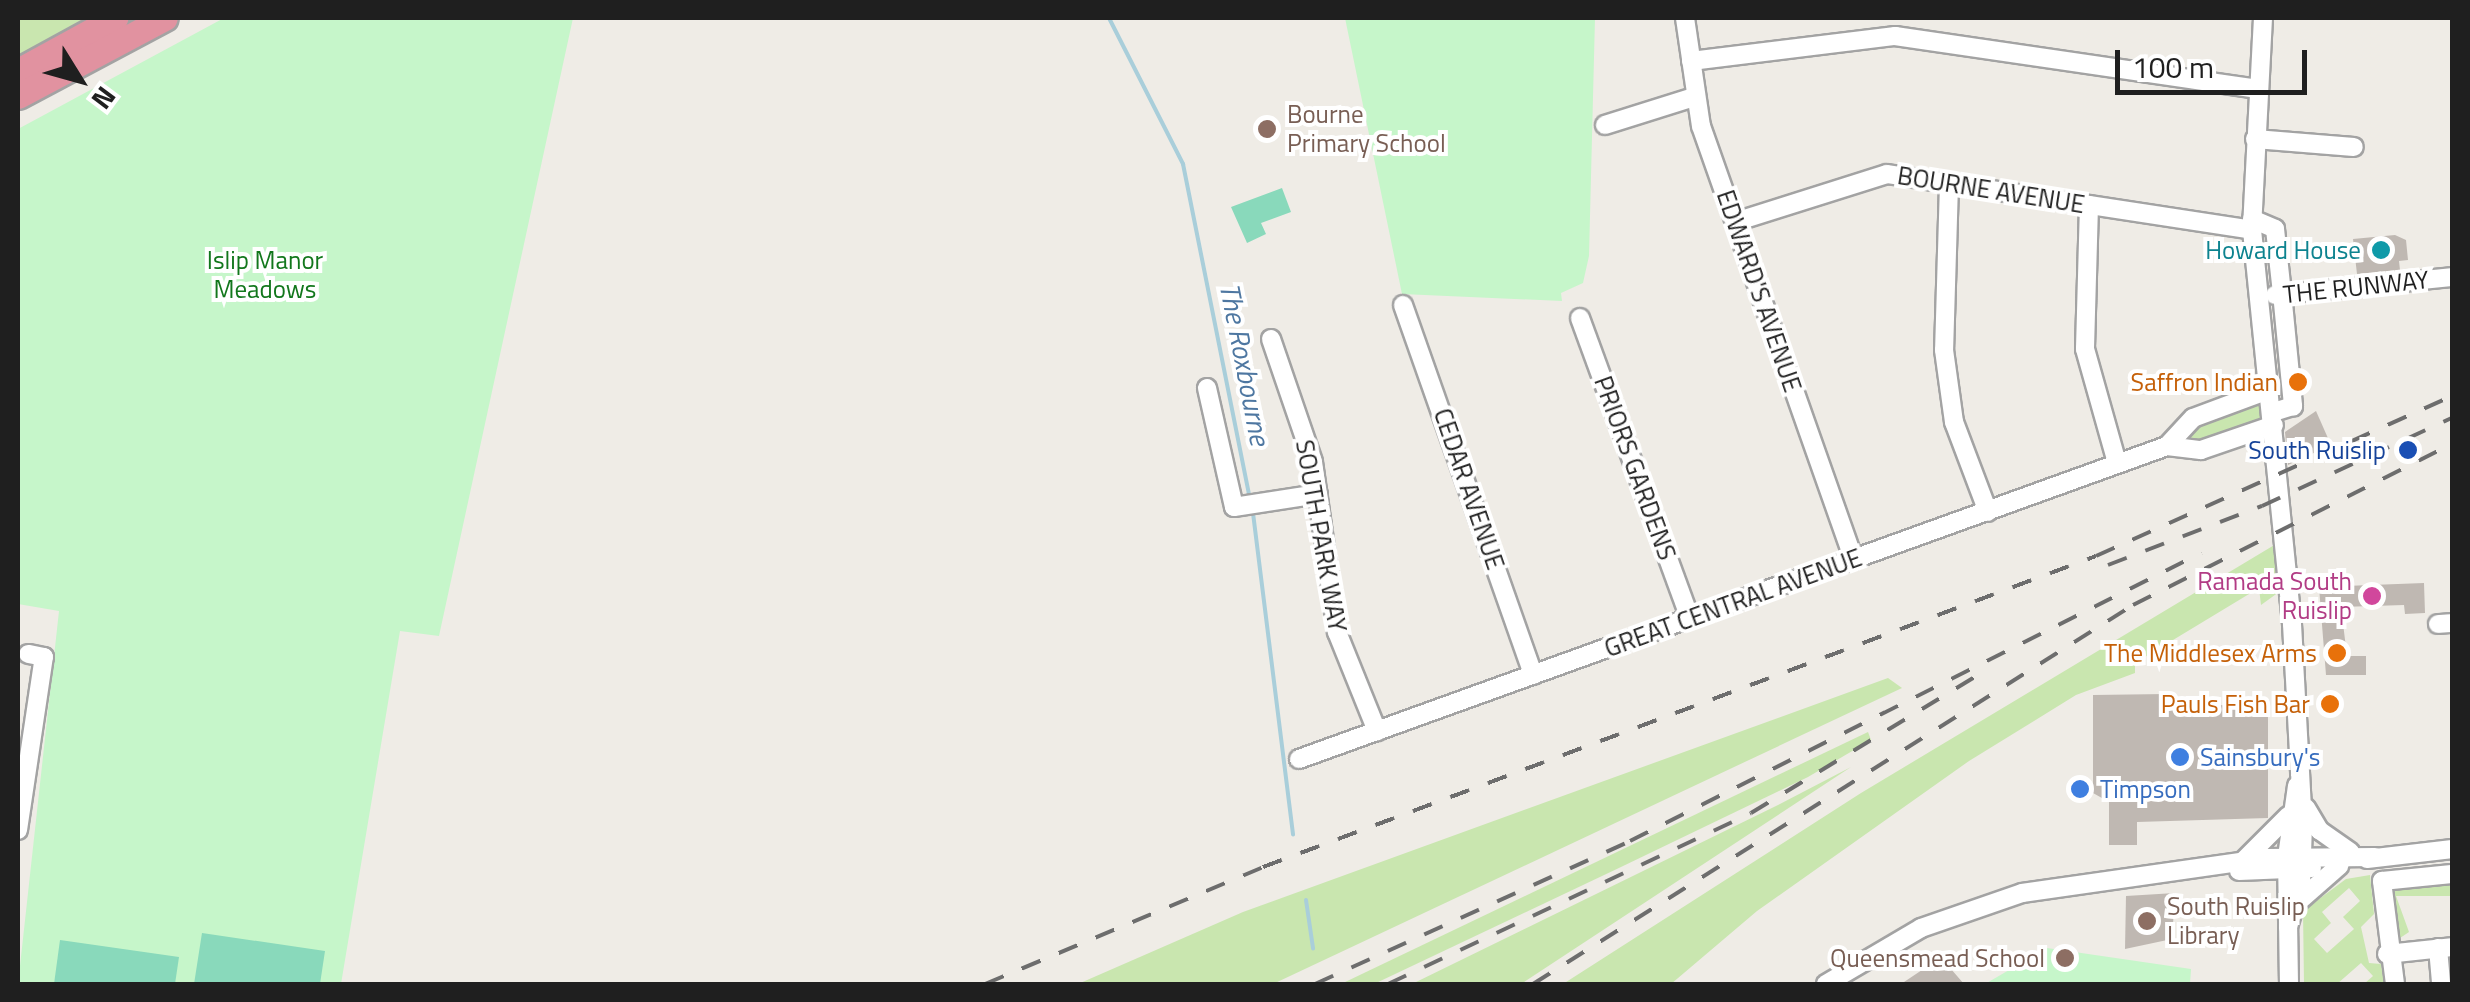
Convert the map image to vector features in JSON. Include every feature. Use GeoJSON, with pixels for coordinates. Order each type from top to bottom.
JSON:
{"type":"FeatureCollection","features":[{"type":"Feature","properties":{"kind":"highway"},"geometry":{"type":"LineString","coordinates":[[18,70],[115,18]]}},
{"type":"Feature","properties":{"kind":"highway"},"geometry":{"type":"LineString","coordinates":[[18,96],[165,18]]}},
{"type":"Feature","properties":{"kind":"street","name":"EDWARD'S AVENUE"},"geometry":{"type":"LineString","coordinates":[[1685,18],[1694,97],[1854,560]]}},
{"type":"Feature","properties":{"kind":"street"},"geometry":{"type":"LineString","coordinates":[[2263,18],[2252,225],[2271,388],[2300,790],[2289,918],[2289,984]]}},
{"type":"Feature","properties":{"kind":"street"},"geometry":{"type":"LineString","coordinates":[[1692,62],[1896,36],[2258,89]]}},
{"type":"Feature","properties":{"kind":"street"},"geometry":{"type":"LineString","coordinates":[[1604,125],[1694,97]]}},
{"type":"Feature","properties":{"kind":"street"},"geometry":{"type":"LineString","coordinates":[[2255,140],[2354,147]]}},
{"type":"Feature","properties":{"kind":"street","name":"BOURNE AVENUE"},"geometry":{"type":"LineString","coordinates":[[1735,222],[1872,175],[2252,225]]}},
{"type":"Feature","properties":{"kind":"street"},"geometry":{"type":"LineString","coordinates":[[1949,184],[1944,350],[1954,422],[1988,512]]}},
{"type":"Feature","properties":{"kind":"street"},"geometry":{"type":"LineString","coordinates":[[2088,205],[2085,349],[2118,463]]}},
{"type":"Feature","properties":{"kind":"street"},"geometry":{"type":"LineString","coordinates":[[2252,225],[2274,230],[2282,293]]}},
{"type":"Feature","properties":{"kind":"street","name":"THE RUNWAY"},"geometry":{"type":"LineString","coordinates":[[2260,296],[2452,278]]}},
{"type":"Feature","properties":{"kind":"street","name":"GREAT CENTRAL AVENUE"},"geometry":{"type":"LineString","coordinates":[[1299,759],[2167,446],[2201,450],[2274,426],[2293,406],[2282,293]]}},
{"type":"Feature","properties":{"kind":"street","name":"CEDAR AVENUE"},"geometry":{"type":"LineString","coordinates":[[1403,305],[1533,675]]}},
{"type":"Feature","properties":{"kind":"street","name":"PRIORS GARDENS"},"geometry":{"type":"LineString","coordinates":[[1580,318],[1690,618]]}},
{"type":"Feature","properties":{"kind":"street","name":"SOUTH PARK WAY"},"geometry":{"type":"LineString","coordinates":[[1271,339],[1318,494],[1337,632],[1376,731]]}},
{"type":"Feature","properties":{"kind":"street"},"geometry":{"type":"LineString","coordinates":[[1207,388],[1234,507],[1318,494]]}},
{"type":"Feature","properties":{"kind":"street","name":"GREAT CENTRAL AVENUE"},"geometry":{"type":"LineString","coordinates":[[2167,446],[2193,418],[2271,388]]}},
{"type":"Feature","properties":{"kind":"street"},"geometry":{"type":"LineString","coordinates":[[18,830],[26,725],[44,657],[28,654]]}},
{"type":"Feature","properties":{"kind":"street"},"geometry":{"type":"LineString","coordinates":[[2236,868],[2289,815],[2300,790]]}},
{"type":"Feature","properties":{"kind":"street"},"geometry":{"type":"LineString","coordinates":[[2300,790],[2319,830],[2355,854]]}},
{"type":"Feature","properties":{"kind":"street"},"geometry":{"type":"LineString","coordinates":[[2289,815],[2295,863]]}},
{"type":"Feature","properties":{"kind":"street"},"geometry":{"type":"LineString","coordinates":[[2295,863],[2339,866],[2375,857],[2452,849]]}},
{"type":"Feature","properties":{"kind":"street"},"geometry":{"type":"LineString","coordinates":[[1826,984],[1905,936],[1995,901],[2079,881],[2295,863],[2355,854],[2375,857]]}},
{"type":"Feature","properties":{"kind":"street"},"geometry":{"type":"LineString","coordinates":[[2289,918],[2339,866]]}},
{"type":"Feature","properties":{"kind":"street"},"geometry":{"type":"LineString","coordinates":[[2236,868],[2276,892],[2289,918]]}},
{"type":"Feature","properties":{"kind":"street"},"geometry":{"type":"LineString","coordinates":[[2395,984],[2387,954],[2382,881],[2452,874]]}},
{"type":"Feature","properties":{"kind":"street"},"geometry":{"type":"LineString","coordinates":[[2387,954],[2445,948],[2441,984]]}},
{"type":"Feature","properties":{"kind":"green space"},"geometry":{"type":"Polygon","coordinates":[[[18,18],[87,18],[18,56],[18,18]]]}},
{"type":"Feature","properties":{"kind":"green space","name":"Islip Manor Meadows"},"geometry":{"type":"Polygon","coordinates":[[[224,18],[573,18],[439,636],[400,631],[341,984],[18,984],[59,611],[18,604],[18,129],[224,18]]]}},
{"type":"Feature","properties":{"kind":"green space"},"geometry":{"type":"Polygon","coordinates":[[[1345,18],[1595,18],[1589,256],[1583,283],[1561,293],[1562,301],[1402,294],[1345,18]]]}},
{"type":"Feature","properties":{"kind":"green space"},"geometry":{"type":"Polygon","coordinates":[[[1282,188],[1291,212],[1261,223],[1266,234],[1247,243],[1231,207],[1282,188]]]}},
{"type":"Feature","properties":{"kind":"green space"},"geometry":{"type":"Polygon","coordinates":[[[2260,399],[2265,422],[2192,445],[2186,439],[2196,422],[2260,399]]]}},
{"type":"Feature","properties":{"kind":"green space"},"geometry":{"type":"Polygon","coordinates":[[[2276,544],[2279,592],[2261,605],[2259,588],[2135,663],[2135,673],[2076,695],[1969,761],[1757,911],[1671,984],[1563,984],[1861,793],[2276,544]]]}},
{"type":"Feature","properties":{"kind":"green space"},"geometry":{"type":"Polygon","coordinates":[[[1888,678],[1902,688],[1273,984],[1078,984],[1243,912],[1888,678]]]}},
{"type":"Feature","properties":{"kind":"green space"},"geometry":{"type":"Polygon","coordinates":[[[1868,732],[1871,740],[1808,777],[1621,867],[1374,984],[1341,984],[1868,732]]]}},
{"type":"Feature","properties":{"kind":"green space"},"geometry":{"type":"Polygon","coordinates":[[[1851,767],[1521,984],[1412,984],[1778,805],[1851,767]]]}},
{"type":"Feature","properties":{"kind":"green space"},"geometry":{"type":"Polygon","coordinates":[[[2370,875],[2374,914],[2361,927],[2369,963],[2381,964],[2384,984],[2364,984],[2373,976],[2361,963],[2337,984],[2304,984],[2303,911],[2346,879],[2370,875]],[[2349,888],[2322,912],[2331,923],[2314,939],[2327,953],[2354,929],[2343,917],[2360,901],[2349,888]]]}},
{"type":"Feature","properties":{"kind":"green space"},"geometry":{"type":"Polygon","coordinates":[[[2452,881],[2452,896],[2396,896],[2409,932],[2394,942],[2390,886],[2452,881]]]}},
{"type":"Feature","properties":{"kind":"green space"},"geometry":{"type":"Polygon","coordinates":[[[202,933],[325,951],[320,984],[194,984],[202,933]]]}},
{"type":"Feature","properties":{"kind":"green space"},"geometry":{"type":"Polygon","coordinates":[[[60,940],[179,957],[175,984],[54,984],[60,940]]]}},
{"type":"Feature","properties":{"kind":"green space","name":"Queensmead School"},"geometry":{"type":"Polygon","coordinates":[[[2047,948],[2191,969],[2190,984],[1985,984],[2047,948]]]}},
{"type":"Feature","properties":{"kind":"building","name":"Howard House"},"geometry":{"type":"Polygon","coordinates":[[[2395,235],[2406,240],[2408,260],[2399,261],[2400,270],[2357,274],[2353,239],[2395,235]]]}},
{"type":"Feature","properties":{"kind":"building"},"geometry":{"type":"Polygon","coordinates":[[[2316,411],[2331,445],[2288,465],[2285,432],[2316,411]]]}},
{"type":"Feature","properties":{"kind":"building","name":"Ramada South Ruislip"},"geometry":{"type":"Polygon","coordinates":[[[2424,583],[2425,613],[2405,614],[2404,605],[2341,607],[2347,656],[2366,656],[2366,675],[2326,675],[2319,587],[2424,583]]]}},
{"type":"Feature","properties":{"kind":"building","name":"Sainsbury's"},"geometry":{"type":"Polygon","coordinates":[[[2166,694],[2166,703],[2268,707],[2268,818],[2137,822],[2137,845],[2109,845],[2109,802],[2093,793],[2093,695],[2166,694]]]}},
{"type":"Feature","properties":{"kind":"building","name":"South Ruislip Library"},"geometry":{"type":"Polygon","coordinates":[[[2175,893],[2172,939],[2125,949],[2126,896],[2175,893]]]}},
{"type":"Feature","properties":{"kind":"building"},"geometry":{"type":"Polygon","coordinates":[[[1938,954],[1964,984],[1901,984],[1925,968],[1938,954]]]}},
{"type":"Feature","properties":{"kind":"waterway","name":"The Roxbourne"},"geometry":{"type":"LineString","coordinates":[[1109,18],[1183,164],[1250,498]]}},
{"type":"Feature","properties":{"kind":"waterway","name":"The Roxbourne"},"geometry":{"type":"LineString","coordinates":[[1253,513],[1293,835]]}},
{"type":"Feature","properties":{"kind":"waterway","name":"The Roxbourne"},"geometry":{"type":"LineString","coordinates":[[1306,900],[1313,948]]}},
{"type":"Feature","properties":{"kind":"railway"},"geometry":{"type":"LineString","coordinates":[[985,984],[1263,867],[2096,556],[2452,396]]}},
{"type":"Feature","properties":{"kind":"railway"},"geometry":{"type":"LineString","coordinates":[[2108,565],[2262,506],[2452,418]]}},
{"type":"Feature","properties":{"kind":"railway"},"geometry":{"type":"LineString","coordinates":[[1533,984],[2133,605],[2452,444]]}},
{"type":"Feature","properties":{"kind":"railway"},"geometry":{"type":"LineString","coordinates":[[1315,984],[1630,841],[2201,553]]}},
{"type":"Feature","properties":{"kind":"railway"},"geometry":{"type":"LineString","coordinates":[[1388,984],[1751,813],[1981,673]]}},
{"type":"Feature","properties":{"kind":"place","name":"Bourne Primary School"},"geometry":{"type":"Point","coordinates":[1267,129]}},
{"type":"Feature","properties":{"kind":"place","name":"Howard House"},"geometry":{"type":"Point","coordinates":[2381,250]}},
{"type":"Feature","properties":{"kind":"place","name":"Saffron Indian"},"geometry":{"type":"Point","coordinates":[2298,382]}},
{"type":"Feature","properties":{"kind":"place","name":"South Ruislip"},"geometry":{"type":"Point","coordinates":[2408,450]}},
{"type":"Feature","properties":{"kind":"place","name":"Ramada South Ruislip"},"geometry":{"type":"Point","coordinates":[2372,596]}},
{"type":"Feature","properties":{"kind":"place","name":"The Middlesex Arms"},"geometry":{"type":"Point","coordinates":[2337,653]}},
{"type":"Feature","properties":{"kind":"place","name":"Pauls Fish Bar"},"geometry":{"type":"Point","coordinates":[2330,704]}},
{"type":"Feature","properties":{"kind":"place","name":"Sainsbury's"},"geometry":{"type":"Point","coordinates":[2180,757]}},
{"type":"Feature","properties":{"kind":"place","name":"Timpson"},"geometry":{"type":"Point","coordinates":[2080,789]}},
{"type":"Feature","properties":{"kind":"place","name":"South Ruislip Library"},"geometry":{"type":"Point","coordinates":[2147,921]}},
{"type":"Feature","properties":{"kind":"place","name":"Queensmead School"},"geometry":{"type":"Point","coordinates":[2065,958]}}]}
